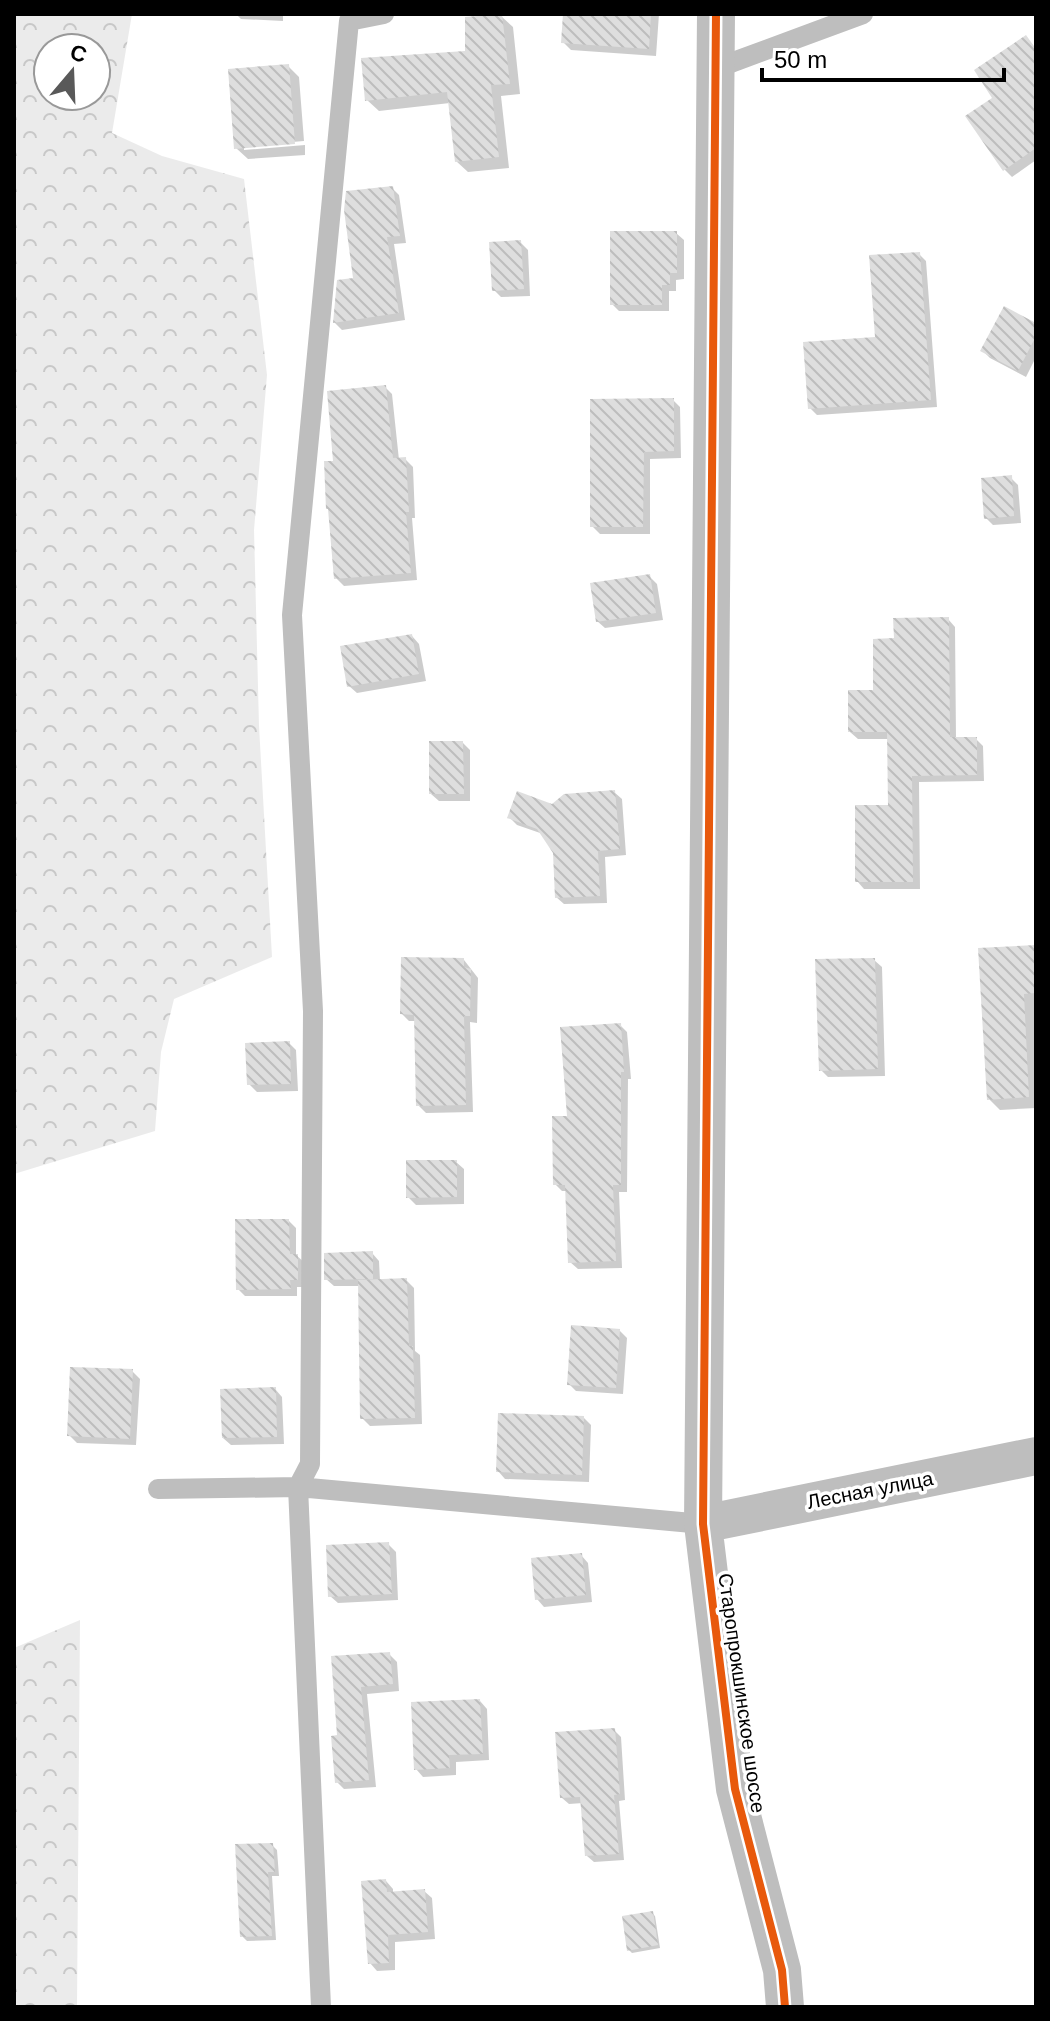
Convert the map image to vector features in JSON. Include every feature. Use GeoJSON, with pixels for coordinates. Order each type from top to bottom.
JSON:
{"type":"FeatureCollection","features":[{"type":"Feature","properties":{"kind":"street","name":"Старопрокшинское шоссе"},"geometry":{"type":"LineString","coordinates":[[716,14],[703,1524],[735,1789],[782,1970],[785,2007]]}},
{"type":"Feature","properties":{"kind":"street","name":"Лесная улица"},"geometry":{"type":"LineString","coordinates":[[703,1524],[1036,1456]]}},
{"type":"Feature","properties":{"kind":"lane"},"geometry":{"type":"LineString","coordinates":[[321,2007],[298,1487],[310,1464],[313,1011],[292,615],[349,21],[384,14]]}},
{"type":"Feature","properties":{"kind":"lane"},"geometry":{"type":"LineString","coordinates":[[717,68],[863,14]]}},
{"type":"Feature","properties":{"kind":"lane"},"geometry":{"type":"LineString","coordinates":[[158,1489],[298,1487],[703,1524]]}},
{"type":"Feature","properties":{"kind":"green space"},"geometry":{"type":"Polygon","coordinates":[[[14,14],[132,14],[112,133],[162,156],[244,179],[267,375],[254,530],[259,726],[272,957],[174,999],[161,1052],[155,1131],[14,1174],[14,14]]]}},
{"type":"Feature","properties":{"kind":"green space"},"geometry":{"type":"Polygon","coordinates":[[[80,1620],[77,2007],[14,2007],[14,1648],[80,1620]]]}},
{"type":"Feature","properties":{"kind":"building"},"geometry":{"type":"Polygon","coordinates":[[[502,14],[510,84],[491,85],[499,157],[455,162],[447,92],[365,101],[361,58],[465,51],[465,17],[502,14]]]}},
{"type":"Feature","properties":{"kind":"building"},"geometry":{"type":"Polygon","coordinates":[[[563,14],[651,14],[649,49],[561,43],[563,14]]]}},
{"type":"Feature","properties":{"kind":"building"},"geometry":{"type":"Polygon","coordinates":[[[1026,35],[1036,49],[1036,148],[1003,171],[965,116],[992,98],[974,70],[1026,35]]]}},
{"type":"Feature","properties":{"kind":"building"},"geometry":{"type":"Polygon","coordinates":[[[289,64],[295,144],[234,149],[228,69],[289,64]]]}},
{"type":"Feature","properties":{"kind":"building"},"geometry":{"type":"Polygon","coordinates":[[[393,186],[400,236],[387,237],[399,313],[333,323],[337,280],[353,278],[344,210],[346,191],[393,186]]]}},
{"type":"Feature","properties":{"kind":"building"},"geometry":{"type":"Polygon","coordinates":[[[610,231],[677,231],[677,273],[670,273],[670,285],[662,285],[662,305],[610,305],[610,231]]]}},
{"type":"Feature","properties":{"kind":"building"},"geometry":{"type":"Polygon","coordinates":[[[521,240],[524,289],[492,291],[489,242],[521,240]]]}},
{"type":"Feature","properties":{"kind":"building"},"geometry":{"type":"Polygon","coordinates":[[[920,252],[931,400],[808,409],[803,342],[875,337],[869,255],[920,252]]]}},
{"type":"Feature","properties":{"kind":"building"},"geometry":{"type":"Polygon","coordinates":[[[1004,306],[1036,323],[1036,336],[1018,371],[980,351],[1004,306]]]}},
{"type":"Feature","properties":{"kind":"building"},"geometry":{"type":"Polygon","coordinates":[[[386,385],[393,458],[406,457],[411,573],[334,579],[324,461],[333,461],[327,391],[386,385]]]}},
{"type":"Feature","properties":{"kind":"building"},"geometry":{"type":"Polygon","coordinates":[[[674,398],[674,451],[644,452],[643,527],[590,527],[590,399],[674,398]]]}},
{"type":"Feature","properties":{"kind":"building"},"geometry":{"type":"Polygon","coordinates":[[[1012,475],[1014,516],[984,519],[981,478],[1012,475]]]}},
{"type":"Feature","properties":{"kind":"building"},"geometry":{"type":"Polygon","coordinates":[[[650,574],[656,613],[596,622],[590,583],[650,574]]]}},
{"type":"Feature","properties":{"kind":"building"},"geometry":{"type":"Polygon","coordinates":[[[949,617],[950,737],[977,737],[977,775],[912,776],[913,882],[855,882],[855,805],[888,805],[887,732],[848,732],[848,690],[873,690],[873,639],[894,638],[893,618],[949,617]]]}},
{"type":"Feature","properties":{"kind":"building"},"geometry":{"type":"Polygon","coordinates":[[[412,634],[419,674],[347,687],[340,646],[412,634]]]}},
{"type":"Feature","properties":{"kind":"building"},"geometry":{"type":"Polygon","coordinates":[[[429,741],[463,741],[464,794],[429,794],[429,741]]]}},
{"type":"Feature","properties":{"kind":"building"},"geometry":{"type":"Polygon","coordinates":[[[615,790],[620,849],[598,851],[600,896],[555,898],[553,853],[537,829],[507,818],[517,791],[552,804],[564,794],[615,790]]]}},
{"type":"Feature","properties":{"kind":"building"},"geometry":{"type":"Polygon","coordinates":[[[1036,945],[1036,993],[1024,994],[1029,1097],[987,1100],[978,948],[1036,945]]]}},
{"type":"Feature","properties":{"kind":"building"},"geometry":{"type":"Polygon","coordinates":[[[401,957],[464,958],[464,967],[471,969],[470,1016],[464,1016],[466,1105],[416,1106],[414,1015],[400,1014],[401,957]]]}},
{"type":"Feature","properties":{"kind":"building"},"geometry":{"type":"Polygon","coordinates":[[[875,958],[878,1069],[819,1071],[815,959],[875,958]]]}},
{"type":"Feature","properties":{"kind":"building"},"geometry":{"type":"Polygon","coordinates":[[[621,1023],[624,1072],[621,1072],[621,1185],[613,1185],[616,1261],[568,1263],[565,1185],[553,1185],[552,1116],[567,1116],[560,1027],[621,1023]]]}},
{"type":"Feature","properties":{"kind":"building"},"geometry":{"type":"Polygon","coordinates":[[[290,1041],[291,1084],[247,1085],[245,1043],[290,1041]]]}},
{"type":"Feature","properties":{"kind":"building"},"geometry":{"type":"Polygon","coordinates":[[[406,1160],[457,1160],[457,1197],[406,1198],[406,1160]]]}},
{"type":"Feature","properties":{"kind":"building"},"geometry":{"type":"Polygon","coordinates":[[[235,1219],[289,1219],[290,1254],[298,1254],[298,1280],[290,1280],[291,1289],[236,1290],[235,1219]]]}},
{"type":"Feature","properties":{"kind":"building"},"geometry":{"type":"Polygon","coordinates":[[[373,1251],[373,1279],[324,1280],[324,1253],[373,1251]]]}},
{"type":"Feature","properties":{"kind":"building"},"geometry":{"type":"Polygon","coordinates":[[[407,1278],[415,1418],[360,1419],[358,1280],[407,1278]]]}},
{"type":"Feature","properties":{"kind":"building"},"geometry":{"type":"Polygon","coordinates":[[[571,1325],[620,1329],[616,1388],[567,1385],[571,1325]]]}},
{"type":"Feature","properties":{"kind":"building"},"geometry":{"type":"Polygon","coordinates":[[[70,1367],[133,1369],[130,1439],[67,1436],[70,1367]]]}},
{"type":"Feature","properties":{"kind":"building"},"geometry":{"type":"Polygon","coordinates":[[[276,1387],[277,1437],[222,1438],[220,1389],[276,1387]]]}},
{"type":"Feature","properties":{"kind":"building"},"geometry":{"type":"Polygon","coordinates":[[[498,1413],[584,1416],[582,1475],[496,1472],[498,1413]]]}},
{"type":"Feature","properties":{"kind":"building"},"geometry":{"type":"Polygon","coordinates":[[[389,1542],[392,1594],[328,1597],[326,1545],[389,1542]]]}},
{"type":"Feature","properties":{"kind":"building"},"geometry":{"type":"Polygon","coordinates":[[[582,1553],[586,1595],[535,1600],[531,1558],[582,1553]]]}},
{"type":"Feature","properties":{"kind":"building"},"geometry":{"type":"Polygon","coordinates":[[[390,1652],[393,1684],[361,1687],[369,1780],[335,1783],[331,1736],[337,1735],[331,1656],[390,1652]]]}},
{"type":"Feature","properties":{"kind":"building"},"geometry":{"type":"Polygon","coordinates":[[[480,1699],[483,1754],[449,1755],[450,1768],[414,1770],[411,1702],[480,1699]]]}},
{"type":"Feature","properties":{"kind":"building"},"geometry":{"type":"Polygon","coordinates":[[[615,1728],[620,1794],[614,1795],[619,1854],[585,1856],[580,1797],[560,1798],[555,1732],[615,1728]]]}},
{"type":"Feature","properties":{"kind":"building"},"geometry":{"type":"Polygon","coordinates":[[[273,1843],[275,1872],[268,1872],[272,1936],[240,1937],[235,1844],[273,1843]]]}},
{"type":"Feature","properties":{"kind":"building"},"geometry":{"type":"Polygon","coordinates":[[[386,1879],[387,1892],[425,1889],[428,1932],[388,1935],[389,1963],[368,1964],[361,1881],[386,1879]]]}},
{"type":"Feature","properties":{"kind":"building"},"geometry":{"type":"Polygon","coordinates":[[[653,1911],[658,1945],[627,1951],[622,1916],[653,1911]]]}},
{"type":"Feature","properties":{"kind":"cycle path"},"geometry":{"type":"LineString","coordinates":[[716,14],[703,1524],[735,1789],[782,1970],[785,2007]]}}]}
